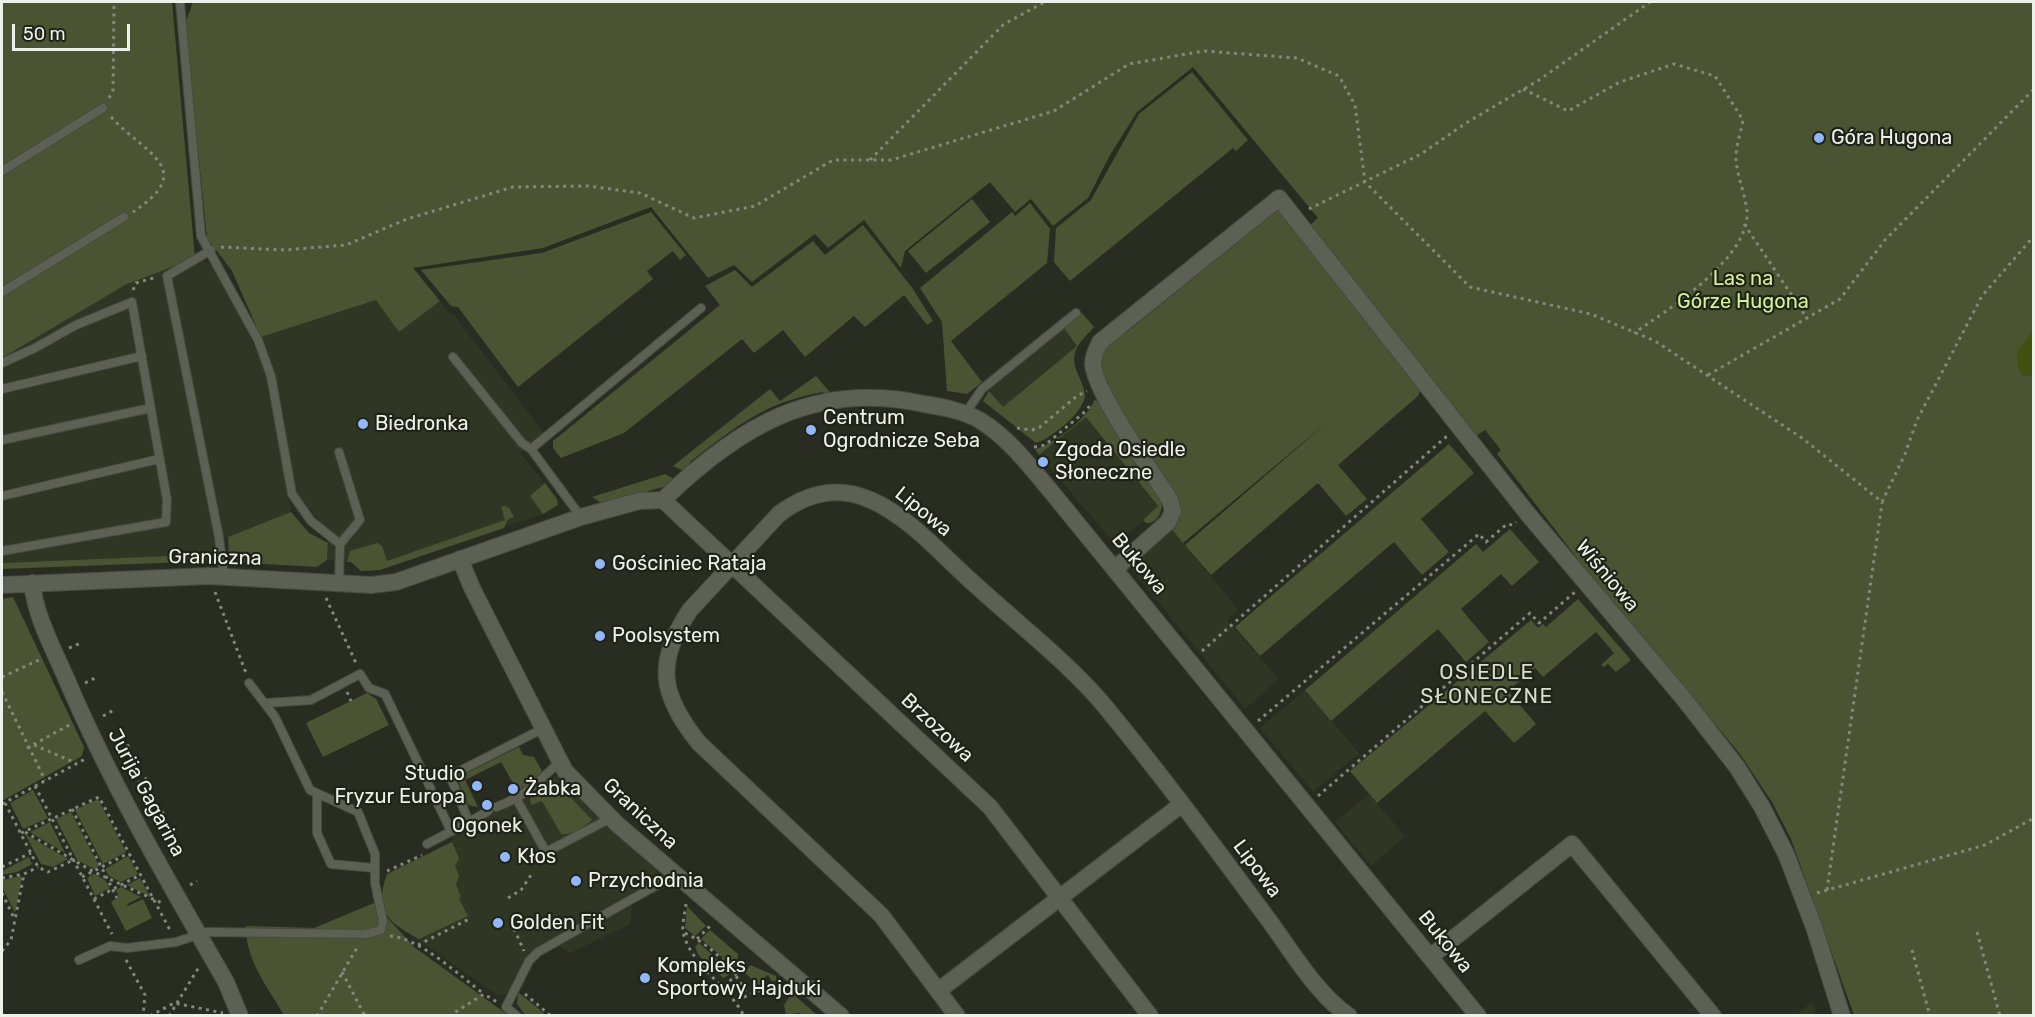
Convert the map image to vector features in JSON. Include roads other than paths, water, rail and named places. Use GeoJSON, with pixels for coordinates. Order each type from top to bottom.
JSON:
{"type":"FeatureCollection","features":[{"type":"Feature","properties":{"kind":"street","name":"Wiśniowa"},"geometry":{"type":"LineString","coordinates":[[1116,568],[1160,530],[1168,522],[1173,511],[1170,500],[1103,393],[1093,364],[1095,353],[1100,342],[1279,198],[1527,513],[1662,673],[1746,781],[1776,833],[1803,898],[1842,1016]]}},
{"type":"Feature","properties":{"kind":"street","name":"Bukowa"},"geometry":{"type":"LineString","coordinates":[[663,500],[745,432],[794,408],[882,397],[910,400],[965,414],[981,421],[997,433],[1023,459],[1116,568],[1478,1016]]}},
{"type":"Feature","properties":{"kind":"street","name":"Lipowa"},"geometry":{"type":"LineString","coordinates":[[957,1016],[881,915],[699,743],[674,709],[666,683],[667,656],[690,610],[780,514],[807,497],[827,492],[853,494],[887,506],[1094,693],[1182,804],[1320,988],[1349,1016]]}},
{"type":"Feature","properties":{"kind":"street","name":"Graniczna"},"geometry":{"type":"LineString","coordinates":[[2,585],[217,577],[371,585],[396,582],[581,517],[639,501],[663,500]]}},
{"type":"Feature","properties":{"kind":"street","name":"Brzozowa"},"geometry":{"type":"LineString","coordinates":[[663,500],[990,807],[1150,1016]]}},
{"type":"Feature","properties":{"kind":"street","name":"Graniczna"},"geometry":{"type":"LineString","coordinates":[[460,559],[559,762],[611,818],[671,873],[841,1016]]}},
{"type":"Feature","properties":{"kind":"street","name":"Jurija Gagarina"},"geometry":{"type":"LineString","coordinates":[[32,583],[34,598],[54,651],[112,779],[226,982],[235,1015]]}},
{"type":"Feature","properties":{"kind":"street"},"geometry":{"type":"LineString","coordinates":[[938,991],[1182,804]]}},
{"type":"Feature","properties":{"kind":"street"},"geometry":{"type":"LineString","coordinates":[[1430,957],[1572,844],[1713,1016]]}},
{"type":"Feature","properties":{"kind":"lane"},"geometry":{"type":"LineString","coordinates":[[180,2],[201,236],[211,250],[258,340],[272,376],[292,494],[311,521],[340,544]]}},
{"type":"Feature","properties":{"kind":"lane"},"geometry":{"type":"LineString","coordinates":[[2,171],[103,108]]}},
{"type":"Feature","properties":{"kind":"lane"},"geometry":{"type":"LineString","coordinates":[[2,292],[124,217]]}},
{"type":"Feature","properties":{"kind":"lane"},"geometry":{"type":"LineString","coordinates":[[211,250],[167,276],[219,537],[217,577]]}},
{"type":"Feature","properties":{"kind":"lane"},"geometry":{"type":"LineString","coordinates":[[2,363],[76,325],[132,302],[167,500],[166,522],[2,551]]}},
{"type":"Feature","properties":{"kind":"lane"},"geometry":{"type":"LineString","coordinates":[[531,450],[701,308]]}},
{"type":"Feature","properties":{"kind":"lane"},"geometry":{"type":"LineString","coordinates":[[965,414],[982,390],[1076,313]]}},
{"type":"Feature","properties":{"kind":"lane"},"geometry":{"type":"LineString","coordinates":[[2,389],[142,356]]}},
{"type":"Feature","properties":{"kind":"lane"},"geometry":{"type":"LineString","coordinates":[[453,357],[522,443],[531,450],[581,517]]}},
{"type":"Feature","properties":{"kind":"lane"},"geometry":{"type":"LineString","coordinates":[[2,440],[151,408]]}},
{"type":"Feature","properties":{"kind":"lane"},"geometry":{"type":"LineString","coordinates":[[339,452],[360,520],[340,544],[339,584]]}},
{"type":"Feature","properties":{"kind":"lane"},"geometry":{"type":"LineString","coordinates":[[2,496],[159,459]]}},
{"type":"Feature","properties":{"kind":"lane"},"geometry":{"type":"LineString","coordinates":[[267,703],[311,700],[360,675],[369,688],[385,694],[451,831]]}},
{"type":"Feature","properties":{"kind":"lane"},"geometry":{"type":"LineString","coordinates":[[79,960],[110,946],[127,948],[176,942],[207,932],[365,934],[381,930],[383,925],[374,868],[375,854],[357,812],[310,790],[267,703],[249,682]]}},
{"type":"Feature","properties":{"kind":"lane"},"geometry":{"type":"LineString","coordinates":[[470,822],[450,776],[542,729]]}},
{"type":"Feature","properties":{"kind":"lane"},"geometry":{"type":"LineString","coordinates":[[427,844],[492,809],[517,800],[534,788],[559,762]]}},
{"type":"Feature","properties":{"kind":"lane"},"geometry":{"type":"LineString","coordinates":[[318,794],[317,833],[332,864],[374,868]]}},
{"type":"Feature","properties":{"kind":"lane"},"geometry":{"type":"LineString","coordinates":[[517,800],[546,852],[611,818]]}},
{"type":"Feature","properties":{"kind":"lane"},"geometry":{"type":"LineString","coordinates":[[517,1016],[506,1007],[529,961],[538,952],[664,881],[671,873]]}},
{"type":"Feature","properties":{"kind":"place","name":"Góra Hugona"},"geometry":{"type":"Point","coordinates":[1819,138]}},
{"type":"Feature","properties":{"kind":"place","name":"Biedronka"},"geometry":{"type":"Point","coordinates":[363,424]}},
{"type":"Feature","properties":{"kind":"place","name":"Centrum Ogrodnicze Seba"},"geometry":{"type":"Point","coordinates":[811,430]}},
{"type":"Feature","properties":{"kind":"place","name":"Zgoda Osiedle Słoneczne"},"geometry":{"type":"Point","coordinates":[1043,462]}},
{"type":"Feature","properties":{"kind":"place","name":"Gościniec Rataja"},"geometry":{"type":"Point","coordinates":[600,564]}},
{"type":"Feature","properties":{"kind":"place","name":"Poolsystem"},"geometry":{"type":"Point","coordinates":[600,636]}},
{"type":"Feature","properties":{"kind":"place","name":"Studio Fryzur Europa"},"geometry":{"type":"Point","coordinates":[477,786]}},
{"type":"Feature","properties":{"kind":"place","name":"Żabka"},"geometry":{"type":"Point","coordinates":[513,789]}},
{"type":"Feature","properties":{"kind":"place","name":"Ogonek"},"geometry":{"type":"Point","coordinates":[487,805]}},
{"type":"Feature","properties":{"kind":"place","name":"Kłos"},"geometry":{"type":"Point","coordinates":[505,857]}},
{"type":"Feature","properties":{"kind":"place","name":"Przychodnia"},"geometry":{"type":"Point","coordinates":[576,881]}},
{"type":"Feature","properties":{"kind":"place","name":"Golden Fit"},"geometry":{"type":"Point","coordinates":[498,923]}},
{"type":"Feature","properties":{"kind":"place","name":"Kompleks Sportowy Hajduki"},"geometry":{"type":"Point","coordinates":[645,978]}},
{"type":"Feature","properties":{"kind":"district","name":"OSIEDLE SŁONECZNE"},"geometry":{"type":"Point","coordinates":[1487,685]}},
{"type":"Feature","properties":{"kind":"park label","name":"Las na Górze Hugona"},"geometry":{"type":"Point","coordinates":[1743,290]}}]}
